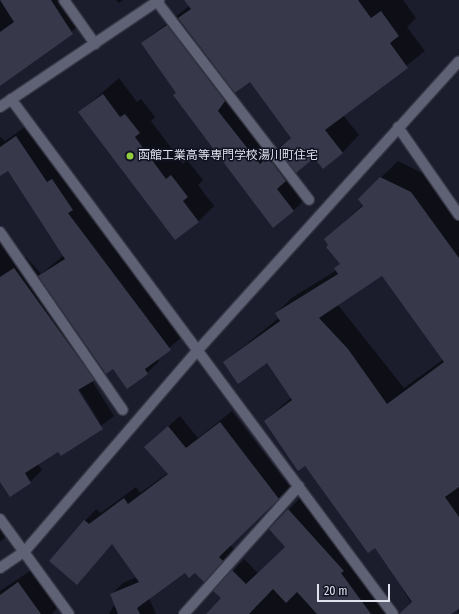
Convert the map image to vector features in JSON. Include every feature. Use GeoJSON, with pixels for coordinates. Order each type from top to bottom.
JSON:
{"type":"FeatureCollection","features":[{"type":"Feature","properties":{"kind":"street"},"geometry":{"type":"LineString","coordinates":[[64,0],[95,44]]}},
{"type":"Feature","properties":{"kind":"street"},"geometry":{"type":"LineString","coordinates":[[0,108],[158,1],[309,200]]}},
{"type":"Feature","properties":{"kind":"street"},"geometry":{"type":"LineString","coordinates":[[0,568],[25,551],[198,350],[459,61]]}},
{"type":"Feature","properties":{"kind":"street"},"geometry":{"type":"LineString","coordinates":[[12,99],[393,614]]}},
{"type":"Feature","properties":{"kind":"street"},"geometry":{"type":"LineString","coordinates":[[398,127],[459,215]]}},
{"type":"Feature","properties":{"kind":"street"},"geometry":{"type":"LineString","coordinates":[[0,232],[123,410]]}},
{"type":"Feature","properties":{"kind":"street"},"geometry":{"type":"LineString","coordinates":[[184,614],[299,486]]}},
{"type":"Feature","properties":{"kind":"street"},"geometry":{"type":"LineString","coordinates":[[0,519],[25,551],[69,614]]}},
{"type":"Feature","properties":{"kind":"building"},"geometry":{"type":"Polygon","coordinates":[[[0,0],[51,0],[73,34],[0,86],[0,32],[14,22],[0,0]]]}},
{"type":"Feature","properties":{"kind":"building"},"geometry":{"type":"Polygon","coordinates":[[[184,0],[358,0],[371,18],[381,11],[399,36],[390,43],[408,68],[325,130],[343,153],[323,169],[314,158],[296,173],[278,149],[291,138],[250,82],[235,93],[178,18],[191,9],[184,0]]]}},
{"type":"Feature","properties":{"kind":"building"},"geometry":{"type":"Polygon","coordinates":[[[167,25],[225,101],[218,111],[260,164],[268,157],[286,181],[277,189],[294,211],[273,228],[173,95],[176,93],[141,43],[167,25]]]}},
{"type":"Feature","properties":{"kind":"building","name":"函館工業高等専門学校湯川町住宅"},"geometry":{"type":"Polygon","coordinates":[[[103,94],[120,117],[125,114],[140,133],[135,137],[166,179],[171,175],[188,197],[183,201],[199,222],[175,240],[78,112],[103,94]]]}},
{"type":"Feature","properties":{"kind":"building"},"geometry":{"type":"Polygon","coordinates":[[[16,136],[47,182],[52,179],[73,210],[68,213],[171,350],[145,369],[148,374],[127,389],[113,369],[106,374],[38,276],[65,259],[8,171],[0,176],[0,147],[16,136]]]}},
{"type":"Feature","properties":{"kind":"building"},"geometry":{"type":"Polygon","coordinates":[[[380,177],[411,192],[459,258],[459,487],[445,497],[459,517],[459,609],[451,614],[399,614],[412,602],[375,548],[368,553],[305,466],[298,471],[264,421],[292,400],[267,363],[238,384],[223,362],[280,321],[275,313],[338,274],[334,268],[340,264],[326,247],[328,245],[324,239],[363,206],[358,199],[380,177]],[[382,276],[319,318],[348,349],[387,404],[444,362],[382,276]]]}},
{"type":"Feature","properties":{"kind":"building"},"geometry":{"type":"Polygon","coordinates":[[[14,268],[95,380],[78,390],[103,429],[61,456],[58,452],[25,473],[31,483],[10,497],[0,482],[0,277],[14,268]]]}},
{"type":"Feature","properties":{"kind":"building"},"geometry":{"type":"Polygon","coordinates":[[[220,422],[279,499],[219,557],[223,561],[204,582],[195,573],[189,578],[185,573],[137,608],[140,614],[118,614],[110,594],[139,582],[112,544],[77,585],[49,561],[84,520],[89,524],[124,498],[128,504],[168,474],[144,447],[168,426],[186,448],[220,422]]]}},
{"type":"Feature","properties":{"kind":"building"},"geometry":{"type":"Polygon","coordinates":[[[288,509],[344,571],[341,573],[371,614],[317,614],[297,592],[286,603],[273,589],[249,614],[206,614],[221,598],[213,591],[232,570],[246,584],[285,547],[269,529],[288,509]]]}},
{"type":"Feature","properties":{"kind":"building"},"geometry":{"type":"Polygon","coordinates":[[[18,582],[41,614],[0,614],[0,595],[18,582]]]}},
{"type":"Feature","properties":{"kind":"place","name":"函館工業高等専門学校湯川町住宅"},"geometry":{"type":"Point","coordinates":[130,156]}}]}
